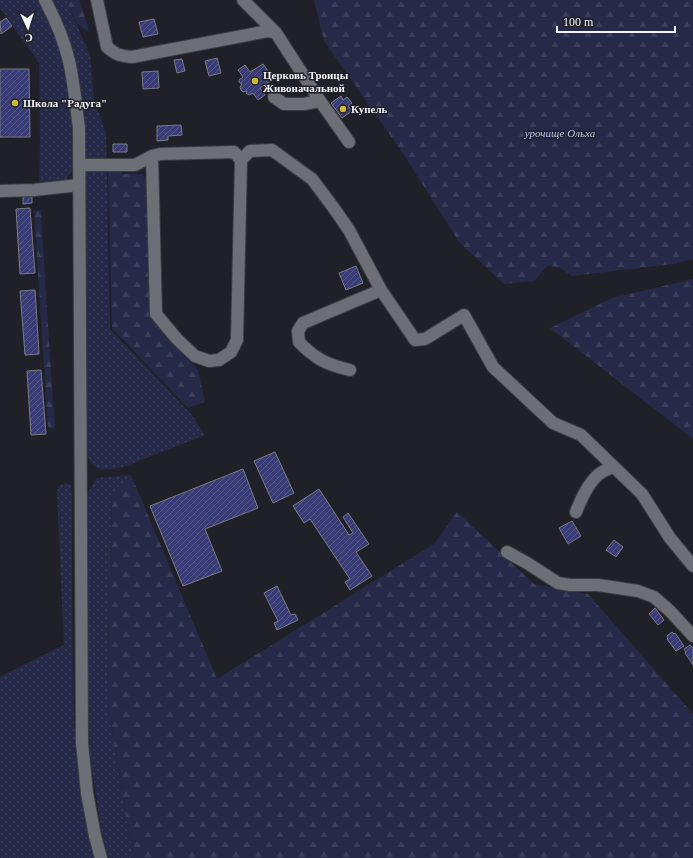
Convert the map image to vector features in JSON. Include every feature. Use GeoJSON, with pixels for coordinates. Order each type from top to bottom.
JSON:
{"type":"FeatureCollection","features":[{"type":"Feature","properties":{"kind":"street"},"geometry":{"type":"LineString","coordinates":[[45,0],[58,27],[69,60],[79,128],[82,743],[87,793],[95,836],[101,858]]}},
{"type":"Feature","properties":{"kind":"street"},"geometry":{"type":"LineString","coordinates":[[97,0],[107,47],[112,52],[121,56],[132,56],[236,42],[268,31],[276,33]]}},
{"type":"Feature","properties":{"kind":"street"},"geometry":{"type":"LineString","coordinates":[[243,0],[276,33],[320,101],[349,142]]}},
{"type":"Feature","properties":{"kind":"street"},"geometry":{"type":"LineString","coordinates":[[274,97],[284,104],[304,104],[320,101]]}},
{"type":"Feature","properties":{"kind":"street"},"geometry":{"type":"LineString","coordinates":[[241,160],[250,151],[272,150],[312,179],[349,230],[381,290],[415,340],[425,339],[464,315],[493,367],[552,423],[581,435],[642,494],[670,538],[693,566]]}},
{"type":"Feature","properties":{"kind":"street"},"geometry":{"type":"LineString","coordinates":[[79,165],[135,165],[152,156],[160,154],[234,152],[241,160],[237,340],[231,352],[219,360],[209,361],[195,356],[177,339],[156,314],[152,156]]}},
{"type":"Feature","properties":{"kind":"street"},"geometry":{"type":"LineString","coordinates":[[0,191],[34,190],[79,185]]}},
{"type":"Feature","properties":{"kind":"street"},"geometry":{"type":"LineString","coordinates":[[350,370],[335,367],[308,352],[299,342],[298,331],[303,323],[381,290]]}},
{"type":"Feature","properties":{"kind":"street"},"geometry":{"type":"LineString","coordinates":[[576,512],[585,491],[598,475],[614,467]]}},
{"type":"Feature","properties":{"kind":"street"},"geometry":{"type":"LineString","coordinates":[[507,552],[558,583],[570,586],[598,585],[638,591],[654,597],[670,611],[693,636]]}},
{"type":"Feature","properties":{"kind":"green space"},"geometry":{"type":"Polygon","coordinates":[[[0,0],[38,0],[48,17],[59,46],[67,74],[72,108],[74,168],[64,182],[57,185],[39,183],[39,63],[0,8],[0,0]]]}},
{"type":"Feature","properties":{"kind":"green space"},"geometry":{"type":"Polygon","coordinates":[[[51,0],[66,0],[90,55],[94,99],[106,133],[110,329],[192,415],[205,435],[123,467],[103,469],[95,467],[87,455],[84,120],[80,83],[73,54],[64,26],[51,0]]]}},
{"type":"Feature","properties":{"kind":"green space"},"geometry":{"type":"Polygon","coordinates":[[[66,0],[79,0],[90,33],[77,23],[66,0]]]}},
{"type":"Feature","properties":{"kind":"green space","name":"урочище Ольха"},"geometry":{"type":"Polygon","coordinates":[[[314,0],[693,0],[693,259],[673,264],[572,276],[559,267],[547,266],[534,281],[504,284],[459,242],[404,155],[324,41],[314,0]]]}},
{"type":"Feature","properties":{"kind":"green space"},"geometry":{"type":"Polygon","coordinates":[[[121,168],[122,174],[142,174],[149,182],[152,318],[198,370],[205,402],[188,408],[112,328],[108,169],[121,168]]]}},
{"type":"Feature","properties":{"kind":"green space"},"geometry":{"type":"Polygon","coordinates":[[[41,210],[55,429],[48,427],[34,211],[41,210]]]}},
{"type":"Feature","properties":{"kind":"green space"},"geometry":{"type":"Polygon","coordinates":[[[693,279],[693,439],[550,328],[612,298],[693,279]]]}},
{"type":"Feature","properties":{"kind":"green space"},"geometry":{"type":"Polygon","coordinates":[[[131,475],[112,494],[107,697],[129,835],[135,858],[109,858],[103,841],[87,735],[86,497],[96,478],[131,475]]]}},
{"type":"Feature","properties":{"kind":"green space"},"geometry":{"type":"Polygon","coordinates":[[[131,475],[217,679],[434,544],[457,512],[534,584],[588,594],[693,714],[693,858],[135,858],[129,835],[107,697],[112,494],[131,475]]]}},
{"type":"Feature","properties":{"kind":"green space"},"geometry":{"type":"Polygon","coordinates":[[[66,483],[71,486],[72,493],[74,726],[87,827],[96,858],[0,858],[0,677],[64,645],[57,492],[59,485],[66,483]]]}},
{"type":"Feature","properties":{"kind":"building"},"geometry":{"type":"Polygon","coordinates":[[[6,18],[12,26],[1,34],[0,22],[6,18]]]}},
{"type":"Feature","properties":{"kind":"building"},"geometry":{"type":"Polygon","coordinates":[[[154,19],[158,34],[143,37],[139,22],[154,19]]]}},
{"type":"Feature","properties":{"kind":"building"},"geometry":{"type":"Polygon","coordinates":[[[217,58],[221,73],[209,76],[205,61],[217,58]]]}},
{"type":"Feature","properties":{"kind":"building"},"geometry":{"type":"Polygon","coordinates":[[[182,59],[185,71],[177,73],[174,60],[182,59]]]}},
{"type":"Feature","properties":{"kind":"building","name":"Церковь Троицы Живоначальной"},"geometry":{"type":"Polygon","coordinates":[[[263,64],[274,79],[260,88],[265,95],[258,100],[253,93],[249,95],[246,93],[247,91],[243,92],[241,90],[240,87],[242,84],[239,80],[243,77],[238,70],[245,65],[250,72],[263,64]]]}},
{"type":"Feature","properties":{"kind":"building","name":"Школа \"Радуга\""},"geometry":{"type":"Polygon","coordinates":[[[0,69],[29,69],[30,137],[0,137],[0,69]]]}},
{"type":"Feature","properties":{"kind":"building"},"geometry":{"type":"Polygon","coordinates":[[[158,71],[159,88],[143,89],[142,72],[158,71]]]}},
{"type":"Feature","properties":{"kind":"building","name":"Купель"},"geometry":{"type":"Polygon","coordinates":[[[341,96],[343,100],[347,97],[352,103],[348,106],[352,111],[342,118],[331,103],[341,96]]]}},
{"type":"Feature","properties":{"kind":"building"},"geometry":{"type":"Polygon","coordinates":[[[181,125],[182,135],[168,136],[168,140],[157,141],[157,126],[181,125]]]}},
{"type":"Feature","properties":{"kind":"building"},"geometry":{"type":"Polygon","coordinates":[[[113,144],[127,144],[127,152],[113,152],[113,144]]]}},
{"type":"Feature","properties":{"kind":"building"},"geometry":{"type":"Polygon","coordinates":[[[23,194],[32,194],[32,203],[23,204],[23,194]]]}},
{"type":"Feature","properties":{"kind":"building"},"geometry":{"type":"Polygon","coordinates":[[[30,208],[35,273],[20,274],[16,209],[30,208]]]}},
{"type":"Feature","properties":{"kind":"building"},"geometry":{"type":"Polygon","coordinates":[[[356,266],[363,283],[346,290],[339,273],[356,266]]]}},
{"type":"Feature","properties":{"kind":"building"},"geometry":{"type":"Polygon","coordinates":[[[35,290],[39,354],[25,355],[20,291],[35,290]]]}},
{"type":"Feature","properties":{"kind":"building"},"geometry":{"type":"Polygon","coordinates":[[[41,370],[46,434],[31,435],[27,371],[41,370]]]}},
{"type":"Feature","properties":{"kind":"building"},"geometry":{"type":"Polygon","coordinates":[[[275,452],[294,493],[273,503],[254,461],[275,452]]]}},
{"type":"Feature","properties":{"kind":"building"},"geometry":{"type":"Polygon","coordinates":[[[243,469],[258,508],[205,529],[222,571],[183,586],[150,506],[243,469]]]}},
{"type":"Feature","properties":{"kind":"building"},"geometry":{"type":"Polygon","coordinates":[[[319,489],[349,535],[353,533],[343,517],[348,513],[369,544],[356,552],[372,576],[350,590],[345,582],[350,579],[310,519],[304,523],[293,506],[319,489]]]}},
{"type":"Feature","properties":{"kind":"building"},"geometry":{"type":"Polygon","coordinates":[[[572,521],[581,536],[568,544],[559,528],[572,521]]]}},
{"type":"Feature","properties":{"kind":"building"},"geometry":{"type":"Polygon","coordinates":[[[614,540],[623,547],[616,557],[606,550],[614,540]]]}},
{"type":"Feature","properties":{"kind":"building"},"geometry":{"type":"Polygon","coordinates":[[[277,586],[291,615],[295,614],[298,620],[277,630],[274,623],[278,621],[264,593],[277,586]]]}},
{"type":"Feature","properties":{"kind":"building"},"geometry":{"type":"Polygon","coordinates":[[[655,608],[664,620],[658,625],[649,614],[655,608]]]}},
{"type":"Feature","properties":{"kind":"building"},"geometry":{"type":"Polygon","coordinates":[[[672,632],[674,634],[675,633],[684,646],[676,651],[667,639],[667,636],[672,632]]]}},
{"type":"Feature","properties":{"kind":"building"},"geometry":{"type":"Polygon","coordinates":[[[690,645],[693,648],[693,665],[684,649],[690,645]]]}},
{"type":"Feature","properties":{"kind":"place","name":"Церковь Троицы Живоначальной"},"geometry":{"type":"Point","coordinates":[255,81]}},
{"type":"Feature","properties":{"kind":"place","name":"Школа \"Радуга\""},"geometry":{"type":"Point","coordinates":[15,103]}},
{"type":"Feature","properties":{"kind":"place","name":"Купель"},"geometry":{"type":"Point","coordinates":[343,109]}}]}
